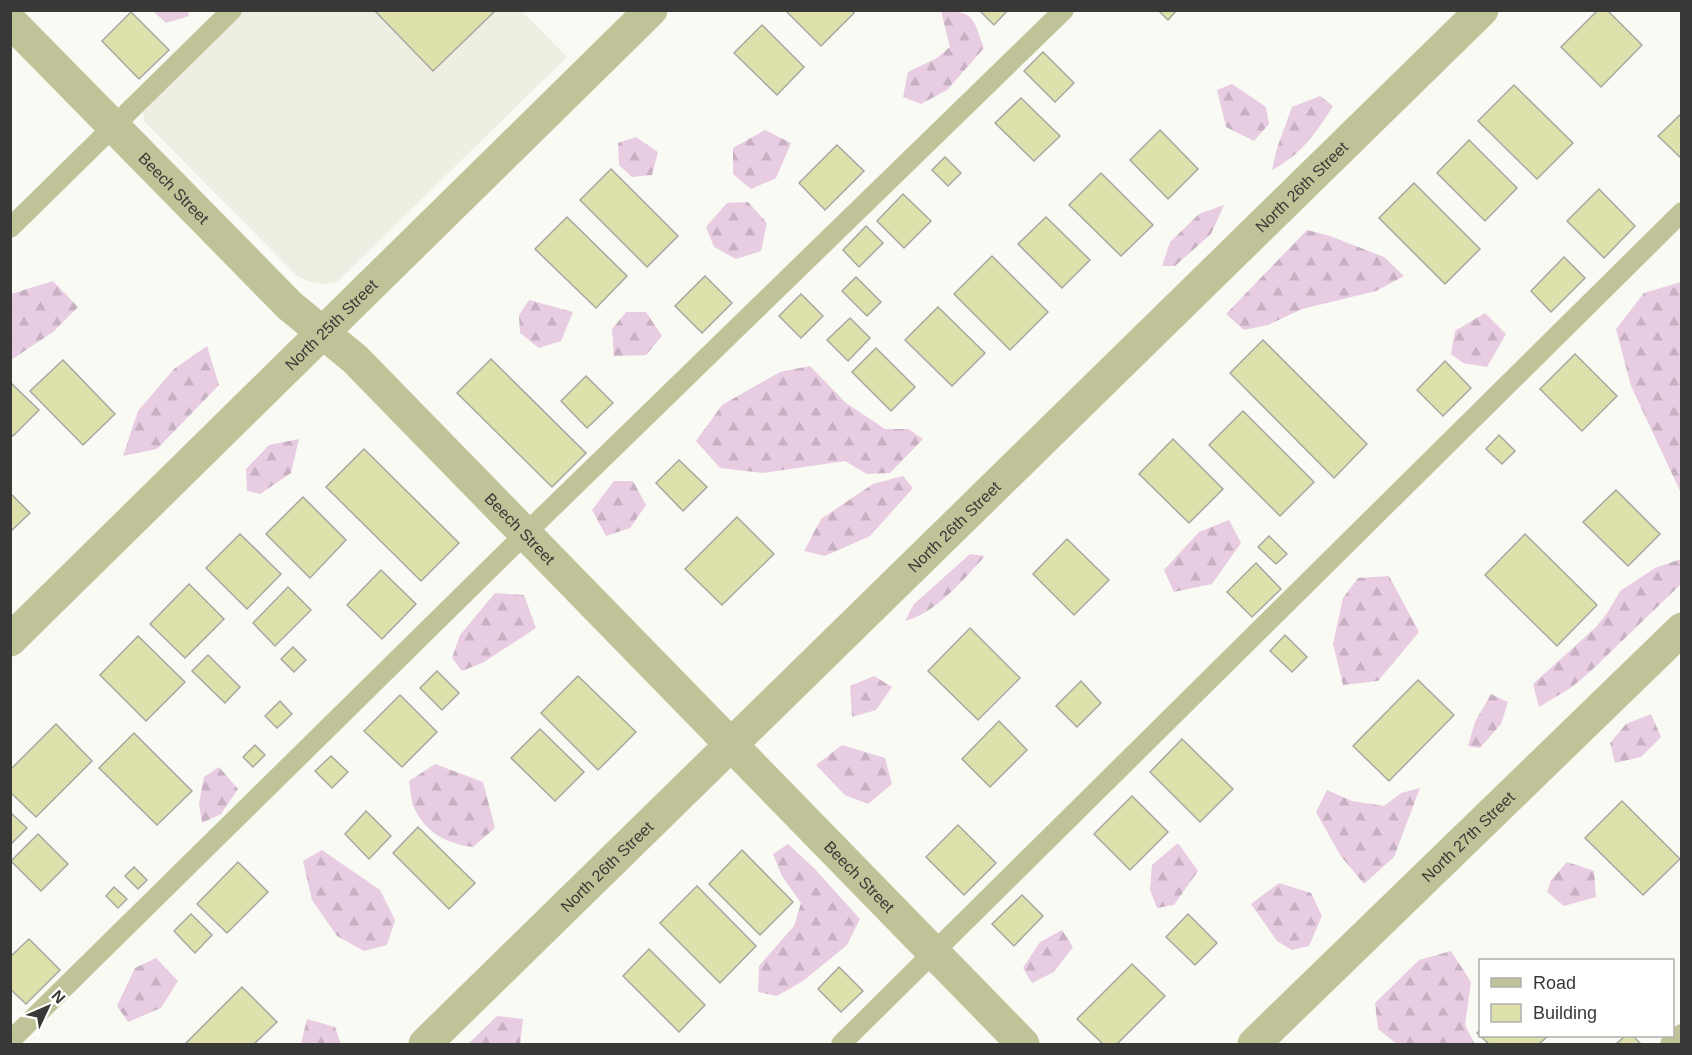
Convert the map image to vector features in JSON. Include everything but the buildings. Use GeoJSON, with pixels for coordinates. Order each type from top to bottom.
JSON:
{"type":"FeatureCollection","features":[{"type":"Feature","properties":{"kind":"street","name":"North 25th Street"},"geometry":{"type":"LineString","coordinates":[[10,640],[651,10]]}},
{"type":"Feature","properties":{"kind":"street","name":"North 26th Street"},"geometry":{"type":"LineString","coordinates":[[426,1044],[1482,10]]}},
{"type":"Feature","properties":{"kind":"street","name":"Beech Street"},"geometry":{"type":"LineString","coordinates":[[10,21],[290,306],[355,359],[1023,1044]]}},
{"type":"Feature","properties":{"kind":"street","name":"North 27th Street"},"geometry":{"type":"LineString","coordinates":[[1254,1044],[1682,629]]}},
{"type":"Feature","properties":{"kind":"lane"},"geometry":{"type":"LineString","coordinates":[[10,228],[232,10]]}},
{"type":"Feature","properties":{"kind":"lane"},"geometry":{"type":"LineString","coordinates":[[10,1041],[525,534],[1064,10]]}},
{"type":"Feature","properties":{"kind":"lane"},"geometry":{"type":"LineString","coordinates":[[841,1044],[1682,212]]}},
{"type":"Feature","properties":{"kind":"lane"},"geometry":{"type":"LineString","coordinates":[[1670,1044],[1682,1034]]}},
{"type":"Feature","properties":{"kind":"shaded area"},"geometry":{"type":"Polygon","coordinates":[[[240,11],[522,11],[567,57],[337,282],[325,284],[310,282],[297,276],[144,121],[143,110],[240,11]]]}},
{"type":"Feature","properties":{"kind":"green space"},"geometry":{"type":"Polygon","coordinates":[[[153,11],[188,11],[189,16],[166,23],[153,11]]]}},
{"type":"Feature","properties":{"kind":"green space"},"geometry":{"type":"Polygon","coordinates":[[[941,11],[961,12],[971,18],[984,48],[947,90],[921,104],[903,97],[908,72],[937,58],[950,47],[941,11]]]}},
{"type":"Feature","properties":{"kind":"green space"},"geometry":{"type":"Polygon","coordinates":[[[1232,84],[1266,107],[1269,124],[1254,141],[1226,127],[1217,90],[1232,84]]]}},
{"type":"Feature","properties":{"kind":"green space"},"geometry":{"type":"Polygon","coordinates":[[[1320,96],[1333,106],[1300,150],[1272,170],[1277,148],[1292,107],[1320,96]]]}},
{"type":"Feature","properties":{"kind":"green space"},"geometry":{"type":"Polygon","coordinates":[[[765,130],[791,143],[776,178],[751,189],[733,174],[733,148],[765,130]]]}},
{"type":"Feature","properties":{"kind":"green space"},"geometry":{"type":"Polygon","coordinates":[[[636,137],[658,152],[652,175],[632,177],[619,165],[618,143],[636,137]]]}},
{"type":"Feature","properties":{"kind":"green space"},"geometry":{"type":"Polygon","coordinates":[[[748,202],[767,223],[761,251],[736,259],[714,247],[706,227],[727,203],[748,202]]]}},
{"type":"Feature","properties":{"kind":"green space"},"geometry":{"type":"Polygon","coordinates":[[[1224,205],[1211,234],[1175,266],[1162,266],[1170,242],[1199,214],[1224,205]]]}},
{"type":"Feature","properties":{"kind":"green space"},"geometry":{"type":"Polygon","coordinates":[[[1307,230],[1330,236],[1384,257],[1404,276],[1376,291],[1302,309],[1268,325],[1244,330],[1226,314],[1307,230]]]}},
{"type":"Feature","properties":{"kind":"green space"},"geometry":{"type":"Polygon","coordinates":[[[53,281],[78,307],[53,332],[11,360],[11,294],[53,281]]]}},
{"type":"Feature","properties":{"kind":"green space"},"geometry":{"type":"Polygon","coordinates":[[[1682,282],[1681,493],[1631,386],[1616,329],[1644,293],[1682,282]]]}},
{"type":"Feature","properties":{"kind":"green space"},"geometry":{"type":"Polygon","coordinates":[[[529,300],[573,312],[561,341],[539,348],[520,333],[519,315],[529,300]]]}},
{"type":"Feature","properties":{"kind":"green space"},"geometry":{"type":"Polygon","coordinates":[[[626,312],[646,312],[662,336],[646,355],[614,356],[612,329],[626,312]]]}},
{"type":"Feature","properties":{"kind":"green space"},"geometry":{"type":"Polygon","coordinates":[[[1485,313],[1506,334],[1487,367],[1463,363],[1451,354],[1455,331],[1485,313]]]}},
{"type":"Feature","properties":{"kind":"green space"},"geometry":{"type":"Polygon","coordinates":[[[207,346],[219,385],[157,449],[123,456],[138,411],[174,369],[207,346]]]}},
{"type":"Feature","properties":{"kind":"green space"},"geometry":{"type":"Polygon","coordinates":[[[810,366],[846,403],[885,429],[908,429],[923,439],[890,473],[867,474],[845,461],[763,473],[720,468],[696,441],[722,405],[780,372],[810,366]]]}},
{"type":"Feature","properties":{"kind":"green space"},"geometry":{"type":"Polygon","coordinates":[[[299,439],[291,473],[260,494],[247,491],[246,469],[269,445],[299,439]]]}},
{"type":"Feature","properties":{"kind":"green space"},"geometry":{"type":"Polygon","coordinates":[[[903,476],[913,488],[870,536],[825,556],[804,551],[821,519],[873,484],[903,476]]]}},
{"type":"Feature","properties":{"kind":"green space"},"geometry":{"type":"Polygon","coordinates":[[[614,481],[633,481],[646,505],[630,528],[606,536],[592,510],[614,481]]]}},
{"type":"Feature","properties":{"kind":"green space"},"geometry":{"type":"Polygon","coordinates":[[[1229,520],[1241,543],[1212,584],[1174,592],[1164,570],[1199,532],[1229,520]]]}},
{"type":"Feature","properties":{"kind":"green space"},"geometry":{"type":"Polygon","coordinates":[[[970,554],[985,556],[938,603],[905,621],[914,604],[970,554]]]}},
{"type":"Feature","properties":{"kind":"green space"},"geometry":{"type":"Polygon","coordinates":[[[1681,559],[1681,584],[1592,670],[1572,687],[1539,707],[1533,684],[1595,628],[1608,612],[1620,591],[1655,568],[1681,559]]]}},
{"type":"Feature","properties":{"kind":"green space"},"geometry":{"type":"Polygon","coordinates":[[[1389,576],[1419,632],[1378,681],[1343,685],[1333,644],[1343,598],[1358,578],[1389,576]]]}},
{"type":"Feature","properties":{"kind":"green space"},"geometry":{"type":"Polygon","coordinates":[[[495,593],[524,595],[536,628],[484,662],[462,671],[452,658],[460,635],[495,593]]]}},
{"type":"Feature","properties":{"kind":"green space"},"geometry":{"type":"Polygon","coordinates":[[[874,676],[892,687],[876,710],[852,717],[850,686],[874,676]]]}},
{"type":"Feature","properties":{"kind":"green space"},"geometry":{"type":"Polygon","coordinates":[[[1491,694],[1508,702],[1501,724],[1480,748],[1468,746],[1475,722],[1491,694]]]}},
{"type":"Feature","properties":{"kind":"green space"},"geometry":{"type":"Polygon","coordinates":[[[1651,714],[1661,737],[1641,757],[1615,763],[1610,743],[1626,724],[1651,714]]]}},
{"type":"Feature","properties":{"kind":"green space"},"geometry":{"type":"Polygon","coordinates":[[[842,745],[885,758],[892,784],[868,804],[845,795],[816,765],[842,745]]]}},
{"type":"Feature","properties":{"kind":"green space"},"geometry":{"type":"Polygon","coordinates":[[[435,764],[483,782],[495,828],[473,847],[454,843],[437,835],[417,814],[409,781],[435,764]]]}},
{"type":"Feature","properties":{"kind":"green space"},"geometry":{"type":"Polygon","coordinates":[[[219,767],[238,789],[221,814],[202,823],[199,803],[204,777],[219,767]]]}},
{"type":"Feature","properties":{"kind":"green space"},"geometry":{"type":"Polygon","coordinates":[[[1420,788],[1394,857],[1364,884],[1340,855],[1316,812],[1327,790],[1352,801],[1384,806],[1401,793],[1420,788]]]}},
{"type":"Feature","properties":{"kind":"green space"},"geometry":{"type":"Polygon","coordinates":[[[1178,843],[1198,871],[1174,905],[1157,908],[1150,890],[1152,865],[1178,843]]]}},
{"type":"Feature","properties":{"kind":"green space"},"geometry":{"type":"Polygon","coordinates":[[[788,844],[814,868],[860,919],[847,945],[803,981],[777,996],[758,992],[759,966],[794,926],[801,903],[782,876],[773,854],[788,844]]]}},
{"type":"Feature","properties":{"kind":"green space"},"geometry":{"type":"Polygon","coordinates":[[[322,850],[380,890],[395,920],[387,945],[364,951],[337,936],[312,900],[303,861],[322,850]]]}},
{"type":"Feature","properties":{"kind":"green space"},"geometry":{"type":"Polygon","coordinates":[[[1567,862],[1594,871],[1596,897],[1564,906],[1547,892],[1551,880],[1567,862]]]}},
{"type":"Feature","properties":{"kind":"green space"},"geometry":{"type":"Polygon","coordinates":[[[1279,883],[1311,893],[1322,916],[1309,946],[1292,950],[1277,941],[1251,904],[1279,883]]]}},
{"type":"Feature","properties":{"kind":"green space"},"geometry":{"type":"Polygon","coordinates":[[[1062,930],[1073,947],[1054,972],[1032,983],[1023,968],[1040,942],[1062,930]]]}},
{"type":"Feature","properties":{"kind":"green space"},"geometry":{"type":"Polygon","coordinates":[[[1451,951],[1471,982],[1465,1025],[1475,1044],[1397,1044],[1378,1029],[1375,1003],[1419,960],[1451,951]]]}},
{"type":"Feature","properties":{"kind":"green space"},"geometry":{"type":"Polygon","coordinates":[[[156,958],[178,981],[161,1008],[128,1022],[117,1006],[135,968],[156,958]]]}},
{"type":"Feature","properties":{"kind":"green space"},"geometry":{"type":"Polygon","coordinates":[[[497,1016],[523,1019],[520,1044],[468,1044],[497,1016]]]}},
{"type":"Feature","properties":{"kind":"green space"},"geometry":{"type":"Polygon","coordinates":[[[307,1019],[335,1027],[341,1044],[301,1044],[307,1019]]]}}]}
